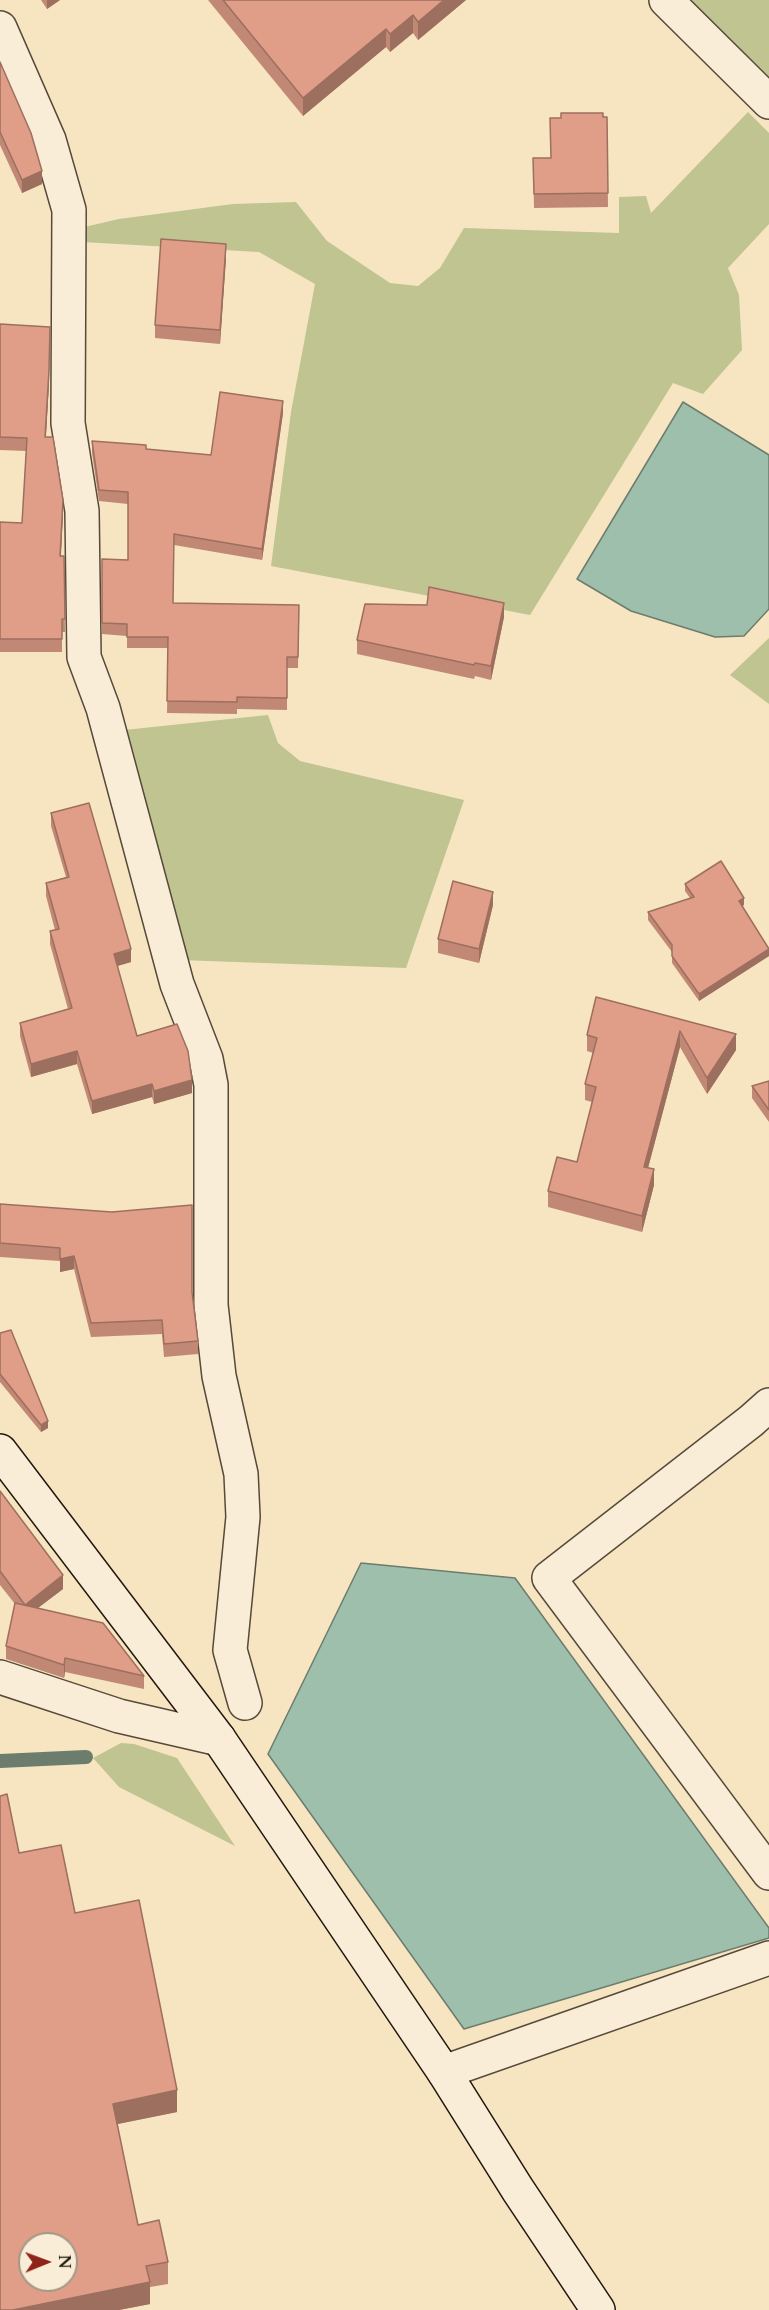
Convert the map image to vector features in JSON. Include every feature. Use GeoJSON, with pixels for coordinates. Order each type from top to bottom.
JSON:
{"type":"FeatureCollection","features":[{"type":"Feature","properties":{"kind":"street"},"geometry":{"type":"LineString","coordinates":[[666,0],[769,102]]}},
{"type":"Feature","properties":{"kind":"street"},"geometry":{"type":"LineString","coordinates":[[0,28],[49,140],[69,210],[68,423],[82,511],[84,657],[103,708],[177,984],[206,1059],[211,1085],[211,1305],[219,1376],[241,1474],[243,1517],[230,1650],[245,1703]]}},
{"type":"Feature","properties":{"kind":"street"},"geometry":{"type":"LineString","coordinates":[[769,1405],[549,1578],[769,1873]]}},
{"type":"Feature","properties":{"kind":"street"},"geometry":{"type":"LineString","coordinates":[[0,1451],[219,1739],[444,2072],[518,2190],[598,2310]]}},
{"type":"Feature","properties":{"kind":"street"},"geometry":{"type":"LineString","coordinates":[[0,1677],[119,1716],[219,1739]]}},
{"type":"Feature","properties":{"kind":"street"},"geometry":{"type":"LineString","coordinates":[[444,2072],[769,1958]]}},
{"type":"Feature","properties":{"kind":"green space"},"geometry":{"type":"Polygon","coordinates":[[[689,0],[769,0],[769,78],[689,0]]]}},
{"type":"Feature","properties":{"kind":"green space"},"geometry":{"type":"Polygon","coordinates":[[[748,112],[769,133],[769,224],[728,268],[739,295],[742,350],[703,394],[673,383],[530,615],[271,566],[291,412],[315,284],[259,252],[82,242],[80,228],[119,219],[233,204],[296,202],[327,241],[390,283],[418,286],[440,268],[464,228],[619,233],[619,197],[646,196],[651,213],[748,112]]]}},
{"type":"Feature","properties":{"kind":"green space"},"geometry":{"type":"Polygon","coordinates":[[[769,638],[769,704],[730,675],[769,638]]]}},
{"type":"Feature","properties":{"kind":"green space"},"geometry":{"type":"Polygon","coordinates":[[[268,715],[278,743],[300,761],[464,800],[406,968],[179,960],[124,730],[268,715]]]}},
{"type":"Feature","properties":{"kind":"green space"},"geometry":{"type":"Polygon","coordinates":[[[121,1743],[134,1744],[177,1758],[235,1846],[119,1787],[93,1758],[121,1743]]]}},
{"type":"Feature","properties":{"kind":"shaded area"},"geometry":{"type":"Polygon","coordinates":[[[683,402],[769,455],[769,609],[744,636],[715,637],[631,611],[577,579],[683,402]]]}},
{"type":"Feature","properties":{"kind":"shaded area"},"geometry":{"type":"Polygon","coordinates":[[[361,1563],[515,1578],[769,1928],[769,1938],[464,2029],[268,1754],[361,1563]]]}},
{"type":"Feature","properties":{"kind":"building"},"geometry":{"type":"Polygon","coordinates":[[[223,0],[444,0],[418,22],[413,15],[390,34],[386,29],[303,98],[223,0]]]}},
{"type":"Feature","properties":{"kind":"building"},"geometry":{"type":"Polygon","coordinates":[[[0,62],[31,133],[42,171],[22,180],[0,132],[0,62]]]}},
{"type":"Feature","properties":{"kind":"building"},"geometry":{"type":"Polygon","coordinates":[[[561,113],[603,113],[603,117],[607,117],[608,193],[534,194],[533,158],[551,158],[550,118],[561,118],[561,113]]]}},
{"type":"Feature","properties":{"kind":"building"},"geometry":{"type":"Polygon","coordinates":[[[161,239],[226,244],[220,330],[155,325],[161,239]]]}},
{"type":"Feature","properties":{"kind":"building"},"geometry":{"type":"Polygon","coordinates":[[[0,324],[50,327],[45,437],[53,437],[63,500],[60,556],[64,556],[65,619],[62,619],[62,639],[0,639],[0,522],[22,523],[27,438],[0,437],[0,324]]]}},
{"type":"Feature","properties":{"kind":"building"},"geometry":{"type":"Polygon","coordinates":[[[220,392],[283,401],[262,549],[174,534],[173,603],[299,605],[298,657],[287,657],[287,698],[237,697],[237,702],[167,701],[168,637],[127,637],[127,624],[102,623],[102,559],[128,560],[128,492],[99,490],[92,441],[146,445],[146,449],[211,455],[220,392]]]}},
{"type":"Feature","properties":{"kind":"building"},"geometry":{"type":"Polygon","coordinates":[[[429,587],[504,603],[491,666],[475,663],[474,665],[357,640],[365,604],[427,605],[429,587]]]}},
{"type":"Feature","properties":{"kind":"building"},"geometry":{"type":"Polygon","coordinates":[[[89,803],[131,949],[114,954],[137,1036],[177,1024],[188,1051],[192,1080],[154,1091],[152,1084],[92,1101],[77,1051],[31,1064],[20,1023],[72,1008],[50,931],[59,929],[46,883],[69,877],[51,813],[89,803]]]}},
{"type":"Feature","properties":{"kind":"building"},"geometry":{"type":"Polygon","coordinates":[[[721,861],[744,898],[739,901],[769,949],[699,994],[672,956],[672,945],[648,912],[694,897],[685,884],[721,861]]]}},
{"type":"Feature","properties":{"kind":"building"},"geometry":{"type":"Polygon","coordinates":[[[453,881],[493,892],[479,949],[438,939],[453,881]]]}},
{"type":"Feature","properties":{"kind":"building"},"geometry":{"type":"Polygon","coordinates":[[[596,997],[736,1034],[707,1078],[680,1031],[644,1167],[654,1169],[642,1216],[548,1191],[557,1157],[577,1162],[596,1087],[585,1084],[597,1038],[587,1035],[596,997]]]}},
{"type":"Feature","properties":{"kind":"building"},"geometry":{"type":"Polygon","coordinates":[[[769,1081],[769,1110],[752,1086],[769,1081]]]}},
{"type":"Feature","properties":{"kind":"building"},"geometry":{"type":"Polygon","coordinates":[[[0,1204],[112,1212],[192,1205],[192,1292],[198,1341],[164,1344],[162,1320],[91,1323],[74,1256],[60,1259],[60,1248],[0,1243],[0,1204]]]}},
{"type":"Feature","properties":{"kind":"building"},"geometry":{"type":"Polygon","coordinates":[[[11,1330],[48,1421],[41,1425],[0,1374],[0,1333],[11,1330]]]}},
{"type":"Feature","properties":{"kind":"building"},"geometry":{"type":"Polygon","coordinates":[[[0,1491],[63,1575],[25,1605],[0,1571],[0,1491]]]}},
{"type":"Feature","properties":{"kind":"building"},"geometry":{"type":"Polygon","coordinates":[[[15,1603],[103,1623],[144,1676],[65,1658],[64,1665],[6,1646],[15,1603]]]}},
{"type":"Feature","properties":{"kind":"building"},"geometry":{"type":"Polygon","coordinates":[[[7,1794],[19,1853],[61,1845],[75,1913],[139,1900],[177,2090],[113,2104],[138,2225],[159,2220],[168,2262],[146,2266],[150,2282],[13,2310],[0,2310],[0,1796],[7,1794]]]}},
{"type":"Feature","properties":{"kind":"waterway"},"geometry":{"type":"LineString","coordinates":[[0,1761],[86,1757]]}}]}
